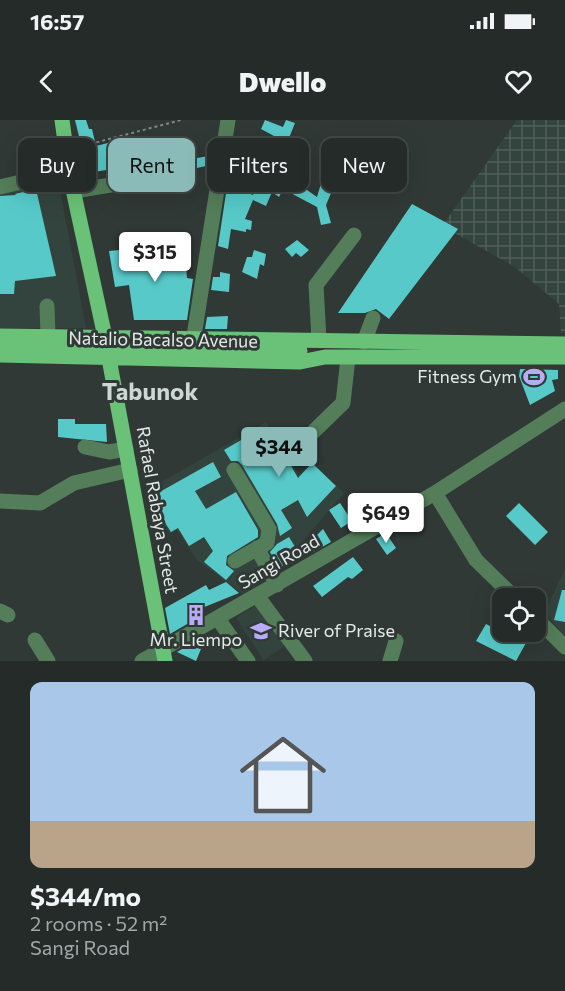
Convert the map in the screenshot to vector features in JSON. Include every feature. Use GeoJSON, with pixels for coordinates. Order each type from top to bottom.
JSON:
{"type":"FeatureCollection","features":[{"type":"Feature","properties":{"kind":"main road","name":"Rafael Rabaya Street"},"geometry":{"type":"LineString","coordinates":[[62,120],[66,138]]}},
{"type":"Feature","properties":{"kind":"main road","name":"Rafael Rabaya Street"},"geometry":{"type":"LineString","coordinates":[[74,192],[105,337],[164,655]]}},
{"type":"Feature","properties":{"kind":"main road","name":"Natalio Bacalso Avenue"},"geometry":{"type":"LineString","coordinates":[[0,336],[194,336],[364,342],[565,344]]}},
{"type":"Feature","properties":{"kind":"main road","name":"Natalio Bacalso Avenue"},"geometry":{"type":"LineString","coordinates":[[300,351],[322,341]]}},
{"type":"Feature","properties":{"kind":"main road"},"geometry":{"type":"LineString","coordinates":[[0,345],[300,351]]}},
{"type":"Feature","properties":{"kind":"main road","name":"Natalio Bacalso Avenue"},"geometry":{"type":"LineString","coordinates":[[300,351],[325,357]]}},
{"type":"Feature","properties":{"kind":"main road","name":"Natalio Bacalso Avenue"},"geometry":{"type":"LineString","coordinates":[[0,355],[300,362],[325,357],[565,357]]}},
{"type":"Feature","properties":{"kind":"street"},"geometry":{"type":"LineString","coordinates":[[194,336],[228,120]]}},
{"type":"Feature","properties":{"kind":"street"},"geometry":{"type":"LineString","coordinates":[[0,187],[18,183]]}},
{"type":"Feature","properties":{"kind":"street"},"geometry":{"type":"LineString","coordinates":[[322,341],[316,285],[354,235]]}},
{"type":"Feature","properties":{"kind":"street"},"geometry":{"type":"LineString","coordinates":[[46,306],[48,336]]}},
{"type":"Feature","properties":{"kind":"street"},"geometry":{"type":"LineString","coordinates":[[364,342],[373,318]]}},
{"type":"Feature","properties":{"kind":"street"},"geometry":{"type":"LineString","coordinates":[[313,432],[343,403],[348,357]]}},
{"type":"Feature","properties":{"kind":"street","name":"Sangi Road"},"geometry":{"type":"LineString","coordinates":[[142,661],[164,655],[218,619],[435,493],[565,410]]}},
{"type":"Feature","properties":{"kind":"street"},"geometry":{"type":"LineString","coordinates":[[85,447],[110,452],[126,449]]}},
{"type":"Feature","properties":{"kind":"street"},"geometry":{"type":"LineString","coordinates":[[0,501],[40,503],[74,483],[130,470]]}},
{"type":"Feature","properties":{"kind":"street"},"geometry":{"type":"LineString","coordinates":[[234,470],[269,529],[267,543],[236,561]]}},
{"type":"Feature","properties":{"kind":"street"},"geometry":{"type":"LineString","coordinates":[[435,493],[476,560],[505,588]]}},
{"type":"Feature","properties":{"kind":"street"},"geometry":{"type":"LineString","coordinates":[[257,549],[277,585]]}},
{"type":"Feature","properties":{"kind":"street"},"geometry":{"type":"LineString","coordinates":[[258,597],[305,661]]}},
{"type":"Feature","properties":{"kind":"street"},"geometry":{"type":"LineString","coordinates":[[218,619],[248,661]]}},
{"type":"Feature","properties":{"kind":"street"},"geometry":{"type":"LineString","coordinates":[[546,628],[565,647]]}},
{"type":"Feature","properties":{"kind":"street"},"geometry":{"type":"LineString","coordinates":[[35,640],[48,661]]}},
{"type":"Feature","properties":{"kind":"street"},"geometry":{"type":"LineString","coordinates":[[390,661],[396,641]]}},
{"type":"Feature","properties":{"kind":"path"},"geometry":{"type":"LineString","coordinates":[[96,143],[181,120]]}},
{"type":"Feature","properties":{"kind":"shaded area"},"geometry":{"type":"Polygon","coordinates":[[[517,120],[565,120],[565,333],[561,333],[559,304],[515,267],[442,226],[517,120]]]}},
{"type":"Feature","properties":{"kind":"shaded area"},"geometry":{"type":"Polygon","coordinates":[[[18,174],[18,192],[60,192],[86,328],[0,328],[0,180],[18,174]]]}},
{"type":"Feature","properties":{"kind":"shaded area"},"geometry":{"type":"Polygon","coordinates":[[[266,422],[299,475],[312,462],[344,493],[301,543],[299,548],[303,555],[243,594],[197,560],[177,530],[170,534],[144,492],[266,422]]]}},
{"type":"Feature","properties":{"kind":"shaded area"},"geometry":{"type":"Polygon","coordinates":[[[565,569],[565,636],[546,615],[546,609],[565,569]]]}},
{"type":"Feature","properties":{"kind":"shaded area","name":"River of Praise"},"geometry":{"type":"Polygon","coordinates":[[[259,603],[286,645],[264,660],[236,618],[259,603]]]}},
{"type":"Feature","properties":{"kind":"building"},"geometry":{"type":"Polygon","coordinates":[[[75,120],[86,120],[94,138],[79,138],[75,120]]]}},
{"type":"Feature","properties":{"kind":"building"},"geometry":{"type":"Polygon","coordinates":[[[265,120],[283,127],[286,120],[295,123],[289,138],[278,138],[261,129],[265,120]]]}},
{"type":"Feature","properties":{"kind":"building"},"geometry":{"type":"Polygon","coordinates":[[[108,143],[108,170],[96,172],[96,146],[108,143]]]}},
{"type":"Feature","properties":{"kind":"building"},"geometry":{"type":"Polygon","coordinates":[[[207,156],[207,166],[195,168],[195,158],[207,156]]]}},
{"type":"Feature","properties":{"kind":"building"},"geometry":{"type":"Polygon","coordinates":[[[321,183],[321,192],[331,192],[326,205],[331,223],[321,225],[317,207],[289,192],[309,191],[317,197],[321,183]]]}},
{"type":"Feature","properties":{"kind":"building"},"geometry":{"type":"Polygon","coordinates":[[[37,192],[56,276],[15,281],[14,294],[0,294],[0,196],[37,192]]]}},
{"type":"Feature","properties":{"kind":"building"},"geometry":{"type":"Polygon","coordinates":[[[226,192],[246,192],[253,195],[254,192],[272,192],[266,206],[253,200],[245,219],[252,221],[251,230],[246,229],[246,232],[231,229],[228,249],[218,246],[226,192]]]}},
{"type":"Feature","properties":{"kind":"building"},"geometry":{"type":"Polygon","coordinates":[[[272,192],[282,192],[279,197],[272,192]]]}},
{"type":"Feature","properties":{"kind":"building"},"geometry":{"type":"Polygon","coordinates":[[[412,204],[458,229],[389,319],[376,309],[365,313],[338,313],[412,204]]]}},
{"type":"Feature","properties":{"kind":"building"},"geometry":{"type":"Polygon","coordinates":[[[297,240],[309,250],[301,257],[296,253],[292,257],[285,249],[297,240]]]}},
{"type":"Feature","properties":{"kind":"building"},"geometry":{"type":"Polygon","coordinates":[[[159,243],[175,244],[175,254],[185,254],[187,278],[193,279],[187,320],[134,320],[129,285],[115,287],[109,251],[130,249],[129,256],[150,256],[151,250],[159,243]]]}},
{"type":"Feature","properties":{"kind":"building"},"geometry":{"type":"Polygon","coordinates":[[[254,250],[266,254],[264,266],[260,264],[257,279],[242,272],[247,257],[252,257],[254,250]]]}},
{"type":"Feature","properties":{"kind":"building"},"geometry":{"type":"Polygon","coordinates":[[[220,272],[230,274],[229,292],[211,290],[213,277],[220,277],[220,272]]]}},
{"type":"Feature","properties":{"kind":"building"},"geometry":{"type":"Polygon","coordinates":[[[228,316],[227,329],[205,329],[207,317],[228,316]]]}},
{"type":"Feature","properties":{"kind":"building"},"geometry":{"type":"Polygon","coordinates":[[[520,369],[558,370],[558,379],[552,380],[555,391],[530,405],[519,376],[520,369]]]}},
{"type":"Feature","properties":{"kind":"building"},"geometry":{"type":"Polygon","coordinates":[[[58,419],[75,419],[75,424],[106,424],[107,442],[58,437],[58,419]]]}},
{"type":"Feature","properties":{"kind":"building"},"geometry":{"type":"Polygon","coordinates":[[[260,429],[270,447],[278,443],[298,478],[312,463],[336,486],[307,517],[298,500],[281,510],[292,528],[280,536],[277,524],[242,465],[238,461],[231,461],[224,450],[260,429]]]}},
{"type":"Feature","properties":{"kind":"building"},"geometry":{"type":"Polygon","coordinates":[[[213,462],[221,477],[195,491],[206,509],[236,492],[258,530],[258,537],[227,556],[226,565],[234,571],[226,580],[204,562],[213,551],[204,537],[189,546],[178,528],[171,532],[149,498],[213,462]]]}},
{"type":"Feature","properties":{"kind":"building"},"geometry":{"type":"Polygon","coordinates":[[[340,503],[352,521],[341,528],[329,510],[340,503]]]}},
{"type":"Feature","properties":{"kind":"building"},"geometry":{"type":"Polygon","coordinates":[[[519,503],[548,532],[535,545],[506,516],[519,503]]]}},
{"type":"Feature","properties":{"kind":"building"},"geometry":{"type":"Polygon","coordinates":[[[323,529],[331,542],[306,556],[301,551],[323,529]]]}},
{"type":"Feature","properties":{"kind":"building"},"geometry":{"type":"Polygon","coordinates":[[[386,533],[396,548],[387,555],[376,539],[386,533]]]}},
{"type":"Feature","properties":{"kind":"building"},"geometry":{"type":"Polygon","coordinates":[[[289,537],[300,555],[279,568],[270,552],[277,544],[289,537]]]}},
{"type":"Feature","properties":{"kind":"building"},"geometry":{"type":"Polygon","coordinates":[[[353,557],[363,570],[352,579],[348,577],[322,597],[313,586],[353,557]]]}},
{"type":"Feature","properties":{"kind":"building"},"geometry":{"type":"Polygon","coordinates":[[[226,582],[239,593],[197,610],[201,616],[170,634],[165,608],[206,585],[209,590],[226,582]]]}},
{"type":"Feature","properties":{"kind":"building"},"geometry":{"type":"Polygon","coordinates":[[[562,590],[565,590],[565,622],[554,620],[562,590]]]}},
{"type":"Feature","properties":{"kind":"building"},"geometry":{"type":"Polygon","coordinates":[[[486,624],[492,627],[492,642],[526,642],[516,661],[476,641],[486,624]]]}},
{"type":"Feature","properties":{"kind":"building"},"geometry":{"type":"Polygon","coordinates":[[[197,640],[201,649],[196,661],[177,652],[197,640]]]}},
{"type":"Feature","properties":{"kind":"place","name":"Fitness Gym"},"geometry":{"type":"Point","coordinates":[534,377]}},
{"type":"Feature","properties":{"kind":"place","name":"Mr. Liempo"},"geometry":{"type":"Point","coordinates":[196,615]}},
{"type":"Feature","properties":{"kind":"place","name":"River of Praise"},"geometry":{"type":"Point","coordinates":[261,631]}},
{"type":"Feature","properties":{"kind":"district","name":"Tabunok"},"geometry":{"type":"Point","coordinates":[150,392]}}]}
